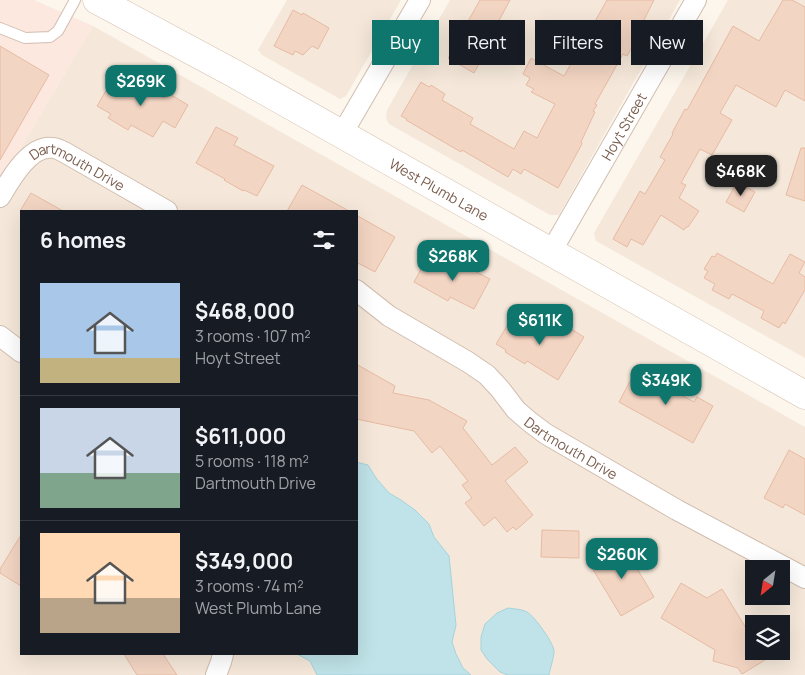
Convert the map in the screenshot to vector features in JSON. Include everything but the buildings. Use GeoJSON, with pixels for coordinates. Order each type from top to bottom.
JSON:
{"type":"FeatureCollection","features":[{"type":"Feature","properties":{"kind":"main road","name":"West Plumb Lane"},"geometry":{"type":"LineString","coordinates":[[98,0],[132,13],[235,74],[805,395]]}},
{"type":"Feature","properties":{"kind":"street"},"geometry":{"type":"LineString","coordinates":[[342,134],[420,0]]}},
{"type":"Feature","properties":{"kind":"street","name":"Hoyt Street"},"geometry":{"type":"LineString","coordinates":[[551,252],[696,0]]}},
{"type":"Feature","properties":{"kind":"street","name":"Dartmouth Drive"},"geometry":{"type":"LineString","coordinates":[[0,196],[19,167],[32,155],[41,149],[52,148],[64,152],[165,210]]}},
{"type":"Feature","properties":{"kind":"street","name":"Dartmouth Drive"},"geometry":{"type":"LineString","coordinates":[[358,292],[389,316],[468,362],[487,376],[516,410],[546,434],[678,510],[805,578]]}},
{"type":"Feature","properties":{"kind":"street"},"geometry":{"type":"LineString","coordinates":[[0,336],[20,351]]}},
{"type":"Feature","properties":{"kind":"street"},"geometry":{"type":"LineString","coordinates":[[216,675],[223,655]]}},
{"type":"Feature","properties":{"kind":"lane"},"geometry":{"type":"LineString","coordinates":[[0,28],[25,38],[50,37],[58,32],[74,0]]}},
{"type":"Feature","properties":{"kind":"shaded area"},"geometry":{"type":"Polygon","coordinates":[[[0,0],[34,0],[93,26],[0,182],[0,0]]]}},
{"type":"Feature","properties":{"kind":"shaded area"},"geometry":{"type":"Polygon","coordinates":[[[287,0],[401,0],[390,20],[372,20],[372,51],[346,96],[340,99],[262,55],[258,50],[287,0]]]}},
{"type":"Feature","properties":{"kind":"shaded area"},"geometry":{"type":"Polygon","coordinates":[[[450,0],[680,0],[669,20],[631,20],[631,65],[643,65],[559,215],[550,215],[389,124],[386,118],[387,110],[413,65],[439,65],[439,20],[450,0]]]}},
{"type":"Feature","properties":{"kind":"shaded area"},"geometry":{"type":"Polygon","coordinates":[[[728,0],[805,0],[805,358],[596,241],[594,233],[691,65],[703,65],[703,43],[728,0]]]}},
{"type":"Feature","properties":{"kind":"shaded area"},"geometry":{"type":"Polygon","coordinates":[[[93,26],[805,427],[805,675],[0,675],[0,182],[93,26]]]}},
{"type":"Feature","properties":{"kind":"water"},"geometry":{"type":"Polygon","coordinates":[[[358,462],[368,465],[389,493],[415,510],[429,524],[434,537],[449,556],[456,625],[452,642],[463,668],[471,675],[317,675],[310,661],[299,655],[358,655],[358,462]]]}},
{"type":"Feature","properties":{"kind":"water"},"geometry":{"type":"Polygon","coordinates":[[[508,608],[527,612],[547,636],[554,651],[549,675],[508,675],[500,672],[481,650],[481,637],[485,624],[497,613],[508,608]]]}}]}
